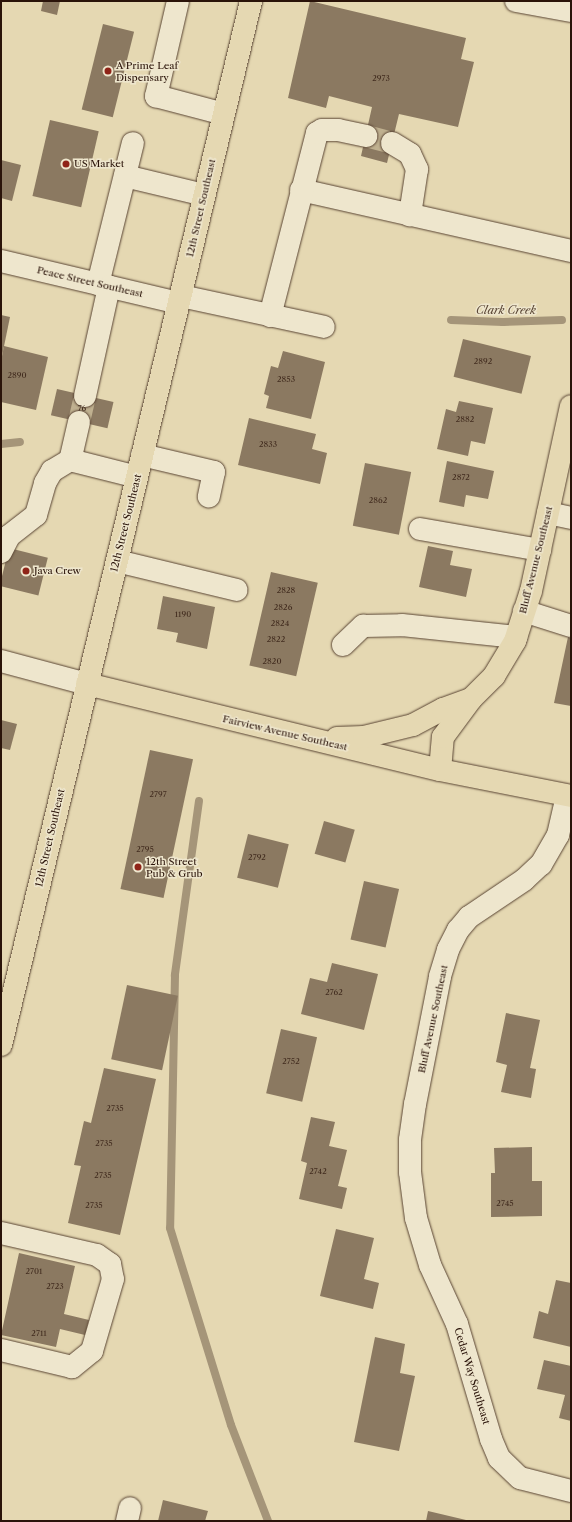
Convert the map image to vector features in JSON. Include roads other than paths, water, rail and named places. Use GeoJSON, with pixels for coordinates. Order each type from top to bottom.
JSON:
{"type":"FeatureCollection","features":[{"type":"Feature","properties":{"kind":"main road","name":"12th Street Southeast"},"geometry":{"type":"LineString","coordinates":[[1,1045],[250,2]]}},
{"type":"Feature","properties":{"kind":"main road","name":"Bluff Avenue Southeast"},"geometry":{"type":"LineString","coordinates":[[310,739],[364,737],[413,725],[443,709],[470,699],[494,676],[516,637],[524,611],[540,550],[571,406]]}},
{"type":"Feature","properties":{"kind":"main road","name":"Fairview Avenue Southeast"},"geometry":{"type":"LineString","coordinates":[[87,684],[440,770],[569,796]]}},
{"type":"Feature","properties":{"kind":"main road"},"geometry":{"type":"LineString","coordinates":[[440,770],[443,737],[470,699]]}},
{"type":"Feature","properties":{"kind":"street"},"geometry":{"type":"LineString","coordinates":[[178,1],[156,96],[224,114]]}},
{"type":"Feature","properties":{"kind":"street"},"geometry":{"type":"LineString","coordinates":[[516,1],[571,11]]}},
{"type":"Feature","properties":{"kind":"street"},"geometry":{"type":"LineString","coordinates":[[270,316],[301,190],[317,133],[322,130],[338,130],[366,136]]}},
{"type":"Feature","properties":{"kind":"street"},"geometry":{"type":"LineString","coordinates":[[85,396],[104,285],[125,176],[133,143]]}},
{"type":"Feature","properties":{"kind":"street"},"geometry":{"type":"LineString","coordinates":[[392,143],[410,154],[417,168],[410,215]]}},
{"type":"Feature","properties":{"kind":"street"},"geometry":{"type":"LineString","coordinates":[[125,176],[204,195]]}},
{"type":"Feature","properties":{"kind":"street"},"geometry":{"type":"LineString","coordinates":[[301,190],[571,251]]}},
{"type":"Feature","properties":{"kind":"street","name":"Peace Street Southeast"},"geometry":{"type":"LineString","coordinates":[[1,261],[104,285],[270,316],[324,328]]}},
{"type":"Feature","properties":{"kind":"street"},"geometry":{"type":"LineString","coordinates":[[70,460],[79,422]]}},
{"type":"Feature","properties":{"kind":"street"},"geometry":{"type":"LineString","coordinates":[[142,455],[214,472],[209,496]]}},
{"type":"Feature","properties":{"kind":"street"},"geometry":{"type":"LineString","coordinates":[[1,552],[9,536],[36,515],[45,483],[52,471],[70,460],[138,476]]}},
{"type":"Feature","properties":{"kind":"street"},"geometry":{"type":"LineString","coordinates":[[548,513],[571,518]]}},
{"type":"Feature","properties":{"kind":"street"},"geometry":{"type":"LineString","coordinates":[[420,529],[540,550]]}},
{"type":"Feature","properties":{"kind":"street"},"geometry":{"type":"LineString","coordinates":[[116,561],[237,590]]}},
{"type":"Feature","properties":{"kind":"street"},"geometry":{"type":"LineString","coordinates":[[524,611],[571,626]]}},
{"type":"Feature","properties":{"kind":"street"},"geometry":{"type":"LineString","coordinates":[[343,645],[363,626],[402,625],[516,637]]}},
{"type":"Feature","properties":{"kind":"street","name":"Fairview Avenue Southeast"},"geometry":{"type":"LineString","coordinates":[[1,661],[87,684]]}},
{"type":"Feature","properties":{"kind":"street","name":"Bluff Avenue Southeast"},"geometry":{"type":"LineString","coordinates":[[416,1218],[410,1172],[410,1140],[438,984],[448,950],[458,930],[469,917],[524,880],[541,864],[558,835],[569,796]]}},
{"type":"Feature","properties":{"kind":"street","name":"Cedar Way Southeast"},"geometry":{"type":"LineString","coordinates":[[416,1218],[430,1265],[457,1324],[491,1439],[499,1458],[520,1478],[571,1492]]}},
{"type":"Feature","properties":{"kind":"street"},"geometry":{"type":"LineString","coordinates":[[1,1233],[97,1255],[110,1264],[113,1279],[92,1351],[72,1367],[1,1350]]}},
{"type":"Feature","properties":{"kind":"waterway","name":"Clark Creek"},"geometry":{"type":"LineString","coordinates":[[451,320],[503,322],[562,320]]}},
{"type":"Feature","properties":{"kind":"waterway","name":"Clark Creek"},"geometry":{"type":"LineString","coordinates":[[1,444],[20,442]]}},
{"type":"Feature","properties":{"kind":"waterway"},"geometry":{"type":"LineString","coordinates":[[199,801],[175,975],[170,1228],[231,1425],[268,1521]]}},
{"type":"Feature","properties":{"kind":"tunnel"},"geometry":{"type":"LineString","coordinates":[[366,136],[392,143]]}},
{"type":"Feature","properties":{"kind":"tunnel"},"geometry":{"type":"LineString","coordinates":[[79,422],[85,396]]}},
{"type":"Feature","properties":{"kind":"place","name":"A Prime Leaf Dispensary"},"geometry":{"type":"Point","coordinates":[108,71]}},
{"type":"Feature","properties":{"kind":"place","name":"US Market"},"geometry":{"type":"Point","coordinates":[66,164]}},
{"type":"Feature","properties":{"kind":"place","name":"Java Crew"},"geometry":{"type":"Point","coordinates":[26,571]}},
{"type":"Feature","properties":{"kind":"place","name":"12th Street Pub & Grub"},"geometry":{"type":"Point","coordinates":[138,867]}}]}
